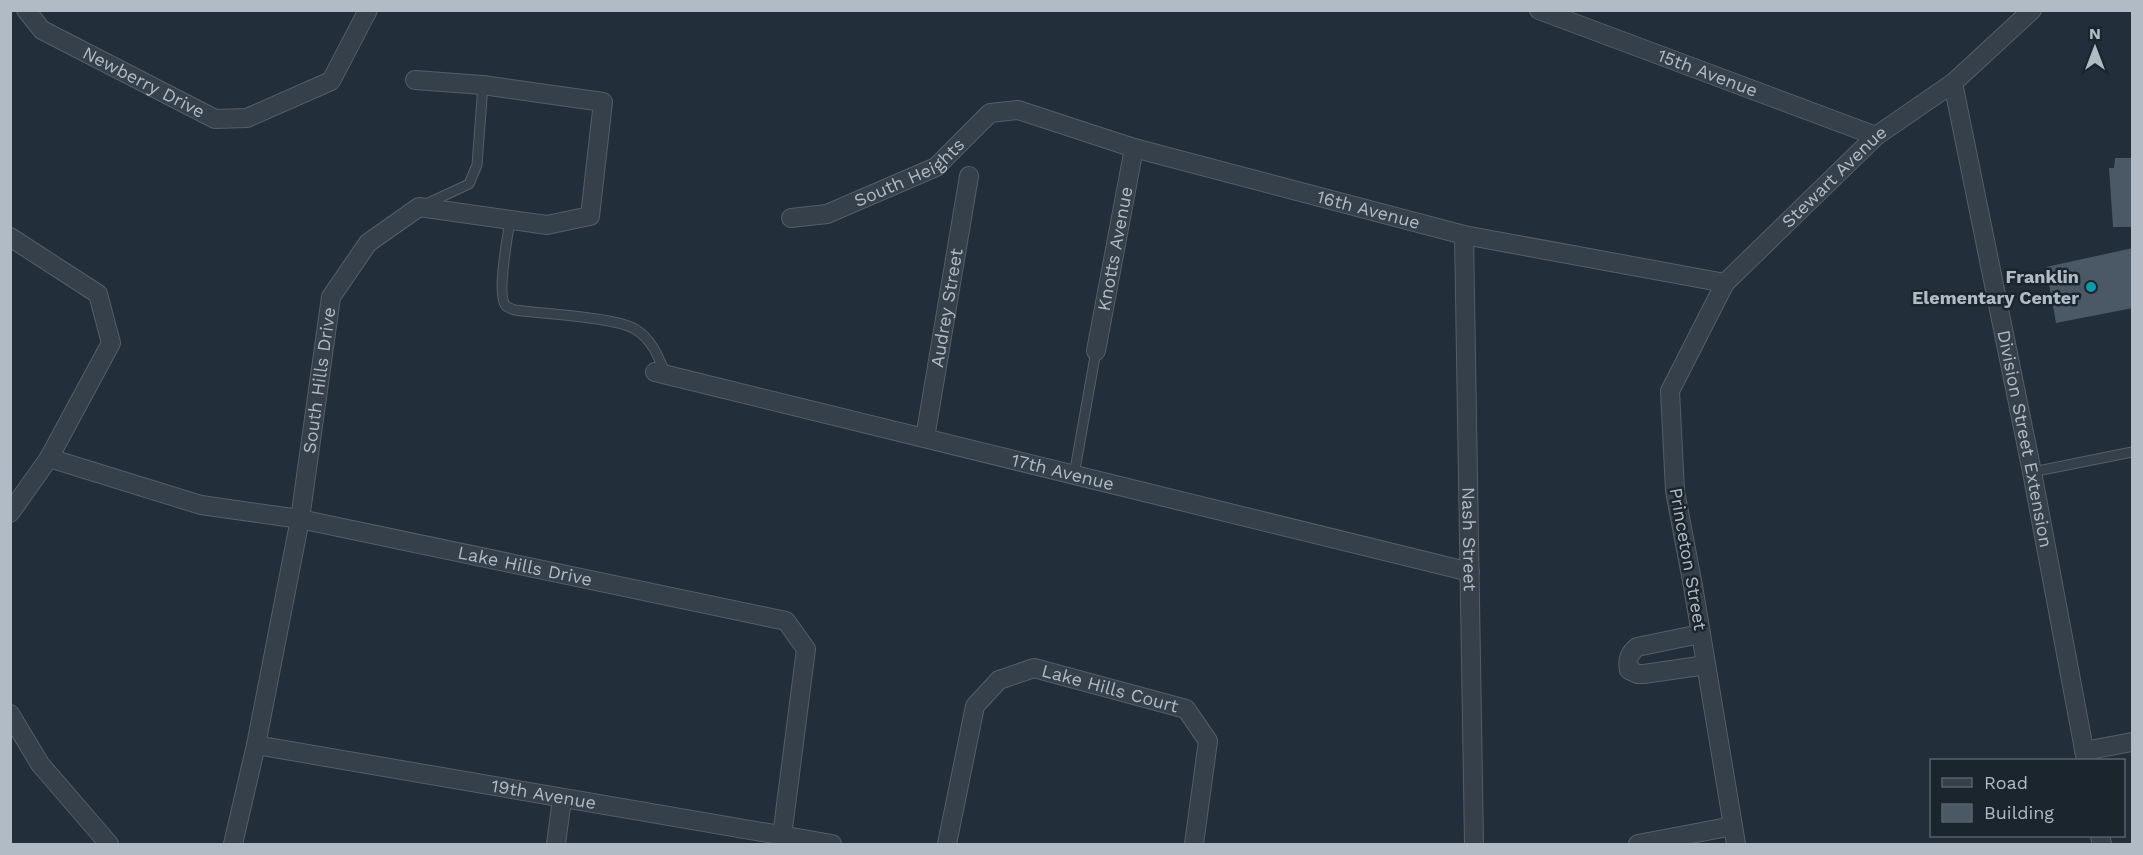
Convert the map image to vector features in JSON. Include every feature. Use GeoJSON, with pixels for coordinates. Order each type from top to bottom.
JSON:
{"type":"FeatureCollection","features":[{"type":"Feature","properties":{"kind":"street","name":"Newberry Drive"},"geometry":{"type":"LineString","coordinates":[[26,10],[42,30],[215,119],[247,118],[330,81],[368,10]]}},
{"type":"Feature","properties":{"kind":"street","name":"15th Avenue"},"geometry":{"type":"LineString","coordinates":[[1539,10],[1876,136]]}},
{"type":"Feature","properties":{"kind":"street"},"geometry":{"type":"LineString","coordinates":[[1953,83],[2032,10]]}},
{"type":"Feature","properties":{"kind":"street"},"geometry":{"type":"LineString","coordinates":[[415,80],[483,85],[603,102],[590,216],[547,225],[419,207]]}},
{"type":"Feature","properties":{"kind":"street","name":"Stewart Avenue"},"geometry":{"type":"LineString","coordinates":[[1725,283],[1876,136],[1953,83]]}},
{"type":"Feature","properties":{"kind":"street","name":"Division Street Extension"},"geometry":{"type":"LineString","coordinates":[[1953,83],[2032,472],[2085,756]]}},
{"type":"Feature","properties":{"kind":"street","name":"16th Avenue"},"geometry":{"type":"LineString","coordinates":[[1018,110],[1134,148],[1464,235],[1725,283]]}},
{"type":"Feature","properties":{"kind":"street","name":"South Heights"},"geometry":{"type":"LineString","coordinates":[[791,218],[827,214],[936,167],[990,113],[1018,110]]}},
{"type":"Feature","properties":{"kind":"street","name":"Knotts Avenue"},"geometry":{"type":"LineString","coordinates":[[1096,351],[1134,148]]}},
{"type":"Feature","properties":{"kind":"street","name":"Audrey Street"},"geometry":{"type":"LineString","coordinates":[[925,438],[969,176]]}},
{"type":"Feature","properties":{"kind":"street","name":"South Hills Drive"},"geometry":{"type":"LineString","coordinates":[[233,844],[256,745],[300,519],[331,297],[368,243],[419,207]]}},
{"type":"Feature","properties":{"kind":"street","name":"Nash Street"},"geometry":{"type":"LineString","coordinates":[[1464,235],[1474,844]]}},
{"type":"Feature","properties":{"kind":"street"},"geometry":{"type":"LineString","coordinates":[[10,237],[98,294],[111,343],[49,458],[10,513]]}},
{"type":"Feature","properties":{"kind":"street","name":"Princeton Street"},"geometry":{"type":"LineString","coordinates":[[1725,283],[1670,391],[1675,491],[1736,844]]}},
{"type":"Feature","properties":{"kind":"street","name":"17th Avenue"},"geometry":{"type":"LineString","coordinates":[[661,373],[1470,572]]}},
{"type":"Feature","properties":{"kind":"street","name":"Lake Hills Drive"},"geometry":{"type":"LineString","coordinates":[[49,458],[201,505],[300,519],[786,621],[806,649],[782,837]]}},
{"type":"Feature","properties":{"kind":"street"},"geometry":{"type":"LineString","coordinates":[[1700,634],[1637,647],[1629,654],[1629,670],[1644,674],[1706,665]]}},
{"type":"Feature","properties":{"kind":"street","name":"Lake Hills Court"},"geometry":{"type":"LineString","coordinates":[[947,844],[975,706],[999,680],[1034,668],[1186,709],[1208,741],[1194,844]]}},
{"type":"Feature","properties":{"kind":"street"},"geometry":{"type":"LineString","coordinates":[[10,714],[40,764],[110,844]]}},
{"type":"Feature","properties":{"kind":"street"},"geometry":{"type":"LineString","coordinates":[[2085,756],[2133,742]]}},
{"type":"Feature","properties":{"kind":"street","name":"19th Avenue"},"geometry":{"type":"LineString","coordinates":[[256,745],[832,844]]}},
{"type":"Feature","properties":{"kind":"street"},"geometry":{"type":"LineString","coordinates":[[556,844],[562,799]]}},
{"type":"Feature","properties":{"kind":"street"},"geometry":{"type":"LineString","coordinates":[[1638,844],[1733,826]]}},
{"type":"Feature","properties":{"kind":"lane"},"geometry":{"type":"LineString","coordinates":[[419,207],[469,184],[477,165],[483,85]]}},
{"type":"Feature","properties":{"kind":"lane"},"geometry":{"type":"LineString","coordinates":[[510,220],[502,286],[502,298],[506,306],[515,310],[603,321],[637,330],[653,346],[661,373]]}},
{"type":"Feature","properties":{"kind":"lane"},"geometry":{"type":"LineString","coordinates":[[1074,475],[1096,351]]}},
{"type":"Feature","properties":{"kind":"lane"},"geometry":{"type":"LineString","coordinates":[[2032,472],[2133,452]]}},
{"type":"Feature","properties":{"kind":"building","name":"Franklin Elementary Center"},"geometry":{"type":"Polygon","coordinates":[[[2115,158],[2133,158],[2133,227],[2113,227],[2109,168],[2114,168],[2115,158]]]}},
{"type":"Feature","properties":{"kind":"building","name":"Franklin Elementary Center"},"geometry":{"type":"Polygon","coordinates":[[[2133,248],[2133,308],[2056,323],[2046,267],[2133,248]]]}},
{"type":"Feature","properties":{"kind":"place","name":"Franklin Elementary Center"},"geometry":{"type":"Point","coordinates":[2091,287]}}]}
